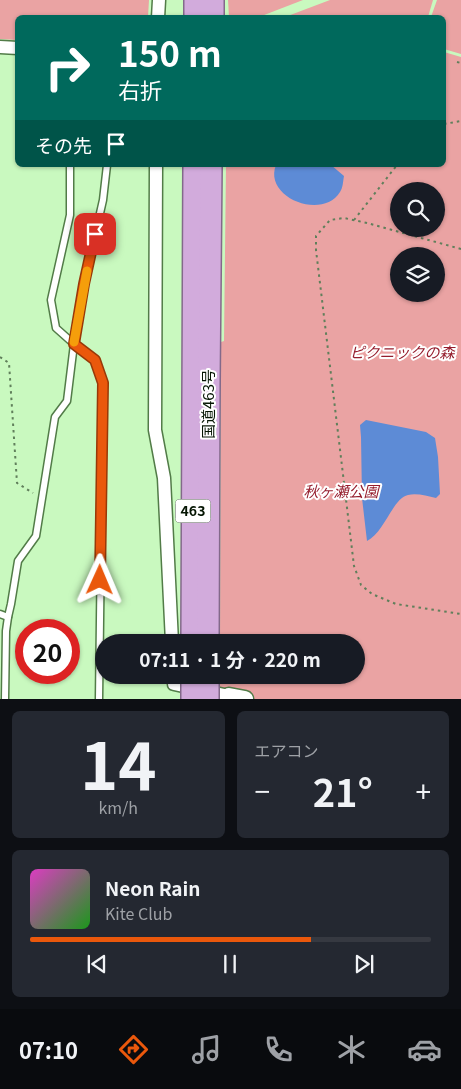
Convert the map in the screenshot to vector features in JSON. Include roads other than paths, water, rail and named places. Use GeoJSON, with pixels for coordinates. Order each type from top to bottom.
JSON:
{"type":"FeatureCollection","features":[{"type":"Feature","properties":{"kind":"highway"},"geometry":{"type":"LineString","coordinates":[[195,0],[195,15]]}},
{"type":"Feature","properties":{"kind":"highway"},"geometry":{"type":"LineString","coordinates":[[213,0],[213,15]]}},
{"type":"Feature","properties":{"kind":"highway","name":"国道463号"},"geometry":{"type":"LineString","coordinates":[[194,167],[208,634]]}},
{"type":"Feature","properties":{"kind":"highway","name":"国道463号"},"geometry":{"type":"LineString","coordinates":[[192,634],[211,167]]}},
{"type":"Feature","properties":{"kind":"highway"},"geometry":{"type":"LineString","coordinates":[[192,684],[192,699]]}},
{"type":"Feature","properties":{"kind":"highway"},"geometry":{"type":"LineString","coordinates":[[208,684],[208,699]]}},
{"type":"Feature","properties":{"kind":"street"},"geometry":{"type":"LineString","coordinates":[[158,15],[159,0]]}},
{"type":"Feature","properties":{"kind":"street"},"geometry":{"type":"LineString","coordinates":[[0,47],[15,48]]}},
{"type":"Feature","properties":{"kind":"street"},"geometry":{"type":"LineString","coordinates":[[156,167],[155,430],[164,478],[172,634]]}},
{"type":"Feature","properties":{"kind":"street"},"geometry":{"type":"LineString","coordinates":[[174,684],[237,697]]}},
{"type":"Feature","properties":{"kind":"lane"},"geometry":{"type":"LineString","coordinates":[[70,167],[70,216],[51,300],[56,328],[95,360],[103,383],[99,699]]}},
{"type":"Feature","properties":{"kind":"lane"},"geometry":{"type":"LineString","coordinates":[[6,699],[6,630],[18,561],[36,536],[56,416],[67,401],[84,284],[103,200],[108,167]]}},
{"type":"Feature","properties":{"kind":"lane"},"geometry":{"type":"LineString","coordinates":[[0,614],[8,617]]}},
{"type":"Feature","properties":{"kind":"water"},"geometry":{"type":"Polygon","coordinates":[[[276,167],[333,167],[344,176],[340,192],[332,200],[321,205],[308,205],[296,201],[278,187],[274,177],[276,167]]]}},
{"type":"Feature","properties":{"kind":"water"},"geometry":{"type":"Polygon","coordinates":[[[366,420],[426,432],[435,438],[440,494],[436,498],[415,494],[403,498],[398,502],[373,537],[367,541],[362,498],[360,425],[366,420]]]}},
{"type":"Feature","properties":{"kind":"park label","name":"ピクニックの森"},"geometry":{"type":"Point","coordinates":[402,353]}},
{"type":"Feature","properties":{"kind":"park label","name":"秋ヶ瀬公園"},"geometry":{"type":"Point","coordinates":[341,492]}}]}
